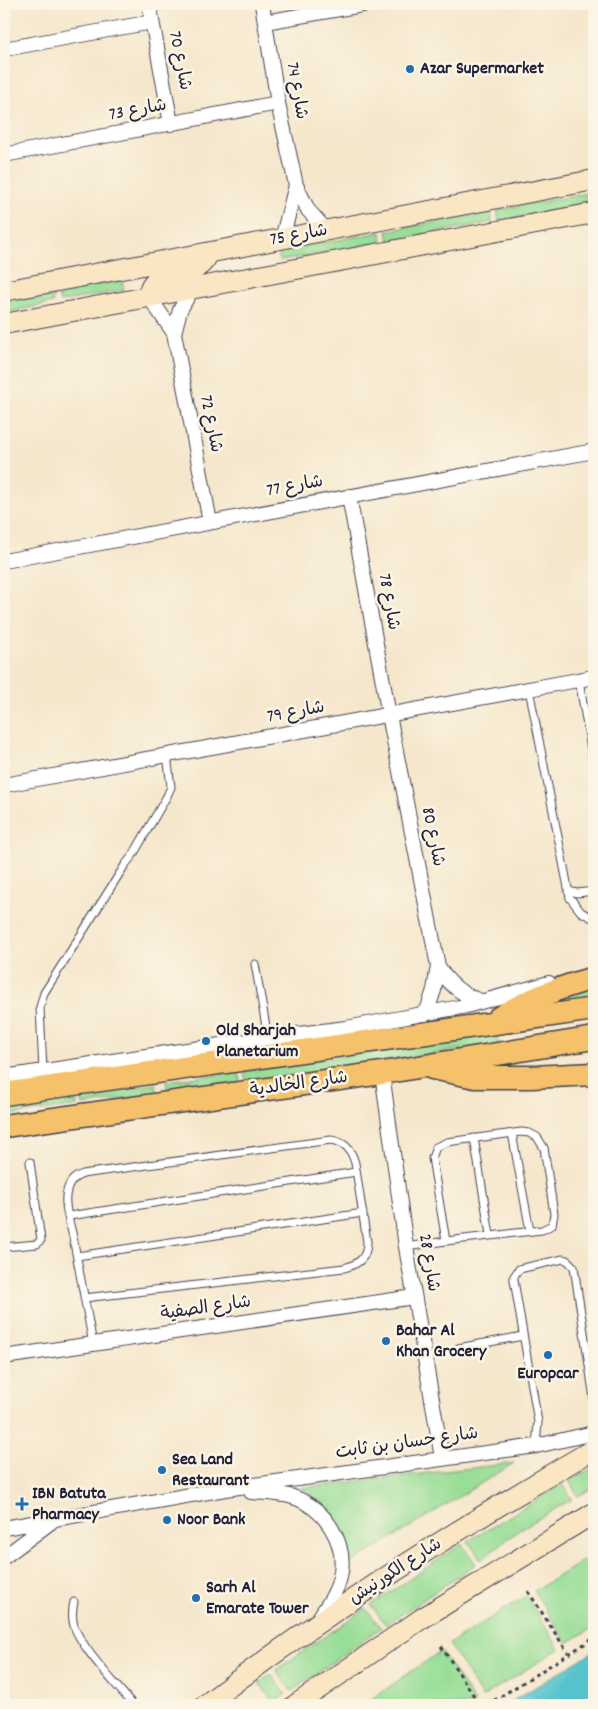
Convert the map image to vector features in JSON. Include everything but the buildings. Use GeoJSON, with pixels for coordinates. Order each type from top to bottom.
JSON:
{"type":"FeatureCollection","features":[{"type":"Feature","properties":{"kind":"main road"},"geometry":{"type":"LineString","coordinates":[[489,1025],[548,992],[594,977]]}},
{"type":"Feature","properties":{"kind":"main road","name":"شارع الخالدية"},"geometry":{"type":"LineString","coordinates":[[4,1094],[153,1064],[489,1025],[594,1010]]}},
{"type":"Feature","properties":{"kind":"main road","name":"شارع الخالدية"},"geometry":{"type":"LineString","coordinates":[[4,1126],[382,1073],[594,1038]]}},
{"type":"Feature","properties":{"kind":"main road"},"geometry":{"type":"LineString","coordinates":[[422,1066],[475,1077],[594,1074]]}},
{"type":"Feature","properties":{"kind":"street","name":"شارع 70"},"geometry":{"type":"LineString","coordinates":[[149,4],[172,124]]}},
{"type":"Feature","properties":{"kind":"street","name":"شارع 74"},"geometry":{"type":"LineString","coordinates":[[262,4],[278,103],[296,185],[308,210],[326,230]]}},
{"type":"Feature","properties":{"kind":"street"},"geometry":{"type":"LineString","coordinates":[[265,22],[368,4]]}},
{"type":"Feature","properties":{"kind":"street"},"geometry":{"type":"LineString","coordinates":[[4,49],[152,22]]}},
{"type":"Feature","properties":{"kind":"street","name":"شارع 73"},"geometry":{"type":"LineString","coordinates":[[4,151],[172,124],[278,103]]}},
{"type":"Feature","properties":{"kind":"street","name":"شارع 75"},"geometry":{"type":"LineString","coordinates":[[4,291],[594,180]]}},
{"type":"Feature","properties":{"kind":"street","name":"شارع 74"},"geometry":{"type":"LineString","coordinates":[[282,239],[296,185]]}},
{"type":"Feature","properties":{"kind":"street","name":"شارع 75"},"geometry":{"type":"LineString","coordinates":[[4,324],[594,212]]}},
{"type":"Feature","properties":{"kind":"street"},"geometry":{"type":"LineString","coordinates":[[149,297],[150,288],[156,280],[197,267],[208,253]]}},
{"type":"Feature","properties":{"kind":"street","name":"شارع 72"},"geometry":{"type":"LineString","coordinates":[[174,333],[180,310],[192,289]]}},
{"type":"Feature","properties":{"kind":"street","name":"شارع 72"},"geometry":{"type":"LineString","coordinates":[[149,297],[174,333],[210,522]]}},
{"type":"Feature","properties":{"kind":"street","name":"شارع 77"},"geometry":{"type":"LineString","coordinates":[[4,561],[594,451]]}},
{"type":"Feature","properties":{"kind":"street","name":"شارع 78"},"geometry":{"type":"LineString","coordinates":[[349,496],[389,715]]}},
{"type":"Feature","properties":{"kind":"street","name":"شارع 79"},"geometry":{"type":"LineString","coordinates":[[4,785],[594,678]]}},
{"type":"Feature","properties":{"kind":"street","name":"شارع 80"},"geometry":{"type":"LineString","coordinates":[[389,715],[438,966],[434,990],[426,1014]]}},
{"type":"Feature","properties":{"kind":"street","name":"شارع 80"},"geometry":{"type":"LineString","coordinates":[[438,966],[447,980],[460,992],[481,1001]]}},
{"type":"Feature","properties":{"kind":"street"},"geometry":{"type":"LineString","coordinates":[[4,1077],[43,1071],[153,1064],[268,1038],[346,1028],[426,1014],[559,981],[594,977]]}},
{"type":"Feature","properties":{"kind":"street","name":"شارع 28"},"geometry":{"type":"LineString","coordinates":[[382,1073],[406,1247],[442,1458]]}},
{"type":"Feature","properties":{"kind":"street","name":"شارع الصفية"},"geometry":{"type":"LineString","coordinates":[[4,1357],[414,1297]]}},
{"type":"Feature","properties":{"kind":"street","name":"شارع حسان بن ثابت"},"geometry":{"type":"LineString","coordinates":[[4,1528],[225,1489],[536,1446],[594,1433]]}},
{"type":"Feature","properties":{"kind":"street","name":"شارع الكورنيش"},"geometry":{"type":"LineString","coordinates":[[205,1705],[273,1655],[477,1519],[594,1449]]}},
{"type":"Feature","properties":{"kind":"street","name":"شارع حسان بن ثابت"},"geometry":{"type":"LineString","coordinates":[[225,1489],[292,1497],[313,1508],[334,1531],[338,1540],[341,1559],[340,1578],[329,1604],[313,1628]]}},
{"type":"Feature","properties":{"kind":"street"},"geometry":{"type":"LineString","coordinates":[[295,1705],[421,1619],[594,1513]]}},
{"type":"Feature","properties":{"kind":"street"},"geometry":{"type":"LineString","coordinates":[[4,1558],[52,1521]]}},
{"type":"Feature","properties":{"kind":"lane"},"geometry":{"type":"LineString","coordinates":[[579,680],[594,766]]}},
{"type":"Feature","properties":{"kind":"lane"},"geometry":{"type":"LineString","coordinates":[[528,690],[568,891],[574,906],[594,919]]}},
{"type":"Feature","properties":{"kind":"lane"},"geometry":{"type":"LineString","coordinates":[[43,1071],[40,1007],[44,993],[133,855],[167,796],[171,787],[167,755]]}},
{"type":"Feature","properties":{"kind":"lane"},"geometry":{"type":"LineString","coordinates":[[568,891],[577,893],[594,891]]}},
{"type":"Feature","properties":{"kind":"lane"},"geometry":{"type":"LineString","coordinates":[[254,964],[268,1038]]}},
{"type":"Feature","properties":{"kind":"lane"},"geometry":{"type":"LineString","coordinates":[[406,1247],[549,1228],[554,1221],[545,1152],[540,1140],[525,1132],[442,1142],[436,1147],[432,1154],[446,1241]]}},
{"type":"Feature","properties":{"kind":"lane"},"geometry":{"type":"LineString","coordinates":[[512,1133],[530,1231]]}},
{"type":"Feature","properties":{"kind":"lane"},"geometry":{"type":"LineString","coordinates":[[474,1138],[490,1235]]}},
{"type":"Feature","properties":{"kind":"lane"},"geometry":{"type":"LineString","coordinates":[[84,1298],[352,1266],[362,1260],[367,1249],[363,1213],[352,1154],[343,1144],[330,1140],[90,1172],[76,1177],[67,1188],[66,1202],[69,1216],[76,1256],[84,1298],[93,1344]]}},
{"type":"Feature","properties":{"kind":"lane"},"geometry":{"type":"LineString","coordinates":[[4,1247],[37,1244],[42,1240],[30,1162]]}},
{"type":"Feature","properties":{"kind":"lane"},"geometry":{"type":"LineString","coordinates":[[69,1216],[356,1172]]}},
{"type":"Feature","properties":{"kind":"lane"},"geometry":{"type":"LineString","coordinates":[[76,1256],[363,1213]]}},
{"type":"Feature","properties":{"kind":"lane"},"geometry":{"type":"LineString","coordinates":[[536,1446],[538,1422],[514,1280],[516,1272],[523,1267],[563,1259],[567,1260],[574,1267],[594,1398]]}},
{"type":"Feature","properties":{"kind":"lane"},"geometry":{"type":"LineString","coordinates":[[458,1348],[523,1336]]}},
{"type":"Feature","properties":{"kind":"lane"},"geometry":{"type":"LineString","coordinates":[[74,1602],[72,1617],[83,1643],[133,1705]]}},
{"type":"Feature","properties":{"kind":"path"},"geometry":{"type":"LineString","coordinates":[[528,1591],[568,1653]]}},
{"type":"Feature","properties":{"kind":"path"},"geometry":{"type":"LineString","coordinates":[[486,1705],[594,1638]]}},
{"type":"Feature","properties":{"kind":"path"},"geometry":{"type":"LineString","coordinates":[[441,1646],[480,1705]]}},
{"type":"Feature","properties":{"kind":"green space"},"geometry":{"type":"Polygon","coordinates":[[[594,192],[594,203],[499,221],[497,210],[594,192]]]}},
{"type":"Feature","properties":{"kind":"green space"},"geometry":{"type":"Polygon","coordinates":[[[491,212],[492,222],[389,241],[387,231],[491,212]]]}},
{"type":"Feature","properties":{"kind":"green space"},"geometry":{"type":"Polygon","coordinates":[[[381,232],[382,242],[280,261],[278,251],[381,232]]]}},
{"type":"Feature","properties":{"kind":"green space"},"geometry":{"type":"Polygon","coordinates":[[[122,280],[124,290],[60,302],[57,292],[122,280]]]}},
{"type":"Feature","properties":{"kind":"green space"},"geometry":{"type":"Polygon","coordinates":[[[51,293],[53,303],[4,313],[4,302],[51,293]]]}},
{"type":"Feature","properties":{"kind":"green space"},"geometry":{"type":"Polygon","coordinates":[[[594,988],[594,995],[539,1004],[594,988]]]}},
{"type":"Feature","properties":{"kind":"green space"},"geometry":{"type":"Polygon","coordinates":[[[497,1033],[499,1044],[246,1082],[244,1071],[497,1033]]]}},
{"type":"Feature","properties":{"kind":"green space"},"geometry":{"type":"Polygon","coordinates":[[[239,1072],[240,1083],[168,1093],[166,1081],[239,1072]]]}},
{"type":"Feature","properties":{"kind":"green space"},"geometry":{"type":"Polygon","coordinates":[[[156,1084],[158,1094],[83,1105],[81,1096],[156,1084]]]}},
{"type":"Feature","properties":{"kind":"green space"},"geometry":{"type":"Polygon","coordinates":[[[76,1096],[77,1106],[4,1116],[4,1106],[76,1096]]]}},
{"type":"Feature","properties":{"kind":"green space"},"geometry":{"type":"Polygon","coordinates":[[[514,1463],[350,1564],[346,1538],[338,1519],[323,1504],[302,1488],[514,1463]]]}},
{"type":"Feature","properties":{"kind":"green space"},"geometry":{"type":"Polygon","coordinates":[[[594,1467],[594,1487],[578,1496],[569,1481],[594,1467]]]}},
{"type":"Feature","properties":{"kind":"green space"},"geometry":{"type":"Polygon","coordinates":[[[563,1484],[572,1499],[519,1530],[481,1560],[468,1541],[563,1484]]]}},
{"type":"Feature","properties":{"kind":"green space"},"geometry":{"type":"Polygon","coordinates":[[[462,1544],[476,1564],[386,1625],[371,1605],[462,1544]]]}},
{"type":"Feature","properties":{"kind":"green space"},"geometry":{"type":"Polygon","coordinates":[[[594,1554],[594,1627],[567,1643],[534,1591],[594,1554]]]}},
{"type":"Feature","properties":{"kind":"green space"},"geometry":{"type":"Polygon","coordinates":[[[526,1596],[559,1649],[482,1697],[449,1644],[526,1596]]]}},
{"type":"Feature","properties":{"kind":"green space"},"geometry":{"type":"Polygon","coordinates":[[[366,1608],[381,1628],[292,1691],[276,1670],[366,1608]]]}},
{"type":"Feature","properties":{"kind":"green space"},"geometry":{"type":"Polygon","coordinates":[[[441,1651],[475,1703],[471,1705],[368,1705],[366,1703],[441,1651]]]}},
{"type":"Feature","properties":{"kind":"green space"},"geometry":{"type":"Polygon","coordinates":[[[271,1674],[286,1694],[274,1703],[259,1683],[271,1674]]]}},
{"type":"Feature","properties":{"kind":"water"},"geometry":{"type":"Polygon","coordinates":[[[594,1651],[594,1705],[506,1705],[594,1651]]]}},
{"type":"Feature","properties":{"kind":"place","name":"Azar Supermarket"},"geometry":{"type":"Point","coordinates":[410,69]}},
{"type":"Feature","properties":{"kind":"place","name":"Old Sharjah Planetarium"},"geometry":{"type":"Point","coordinates":[206,1041]}},
{"type":"Feature","properties":{"kind":"place","name":"Bahar Al Khan Grocery"},"geometry":{"type":"Point","coordinates":[386,1341]}},
{"type":"Feature","properties":{"kind":"place","name":"Europcar"},"geometry":{"type":"Point","coordinates":[548,1355]}},
{"type":"Feature","properties":{"kind":"place","name":"Sea Land Restaurant"},"geometry":{"type":"Point","coordinates":[162,1470]}},
{"type":"Feature","properties":{"kind":"place","name":"IBN Batuta Pharmacy"},"geometry":{"type":"Point","coordinates":[22,1504]}},
{"type":"Feature","properties":{"kind":"place","name":"Noor Bank"},"geometry":{"type":"Point","coordinates":[167,1520]}},
{"type":"Feature","properties":{"kind":"place","name":"Sarh Al Emarate Tower"},"geometry":{"type":"Point","coordinates":[196,1598]}}]}
